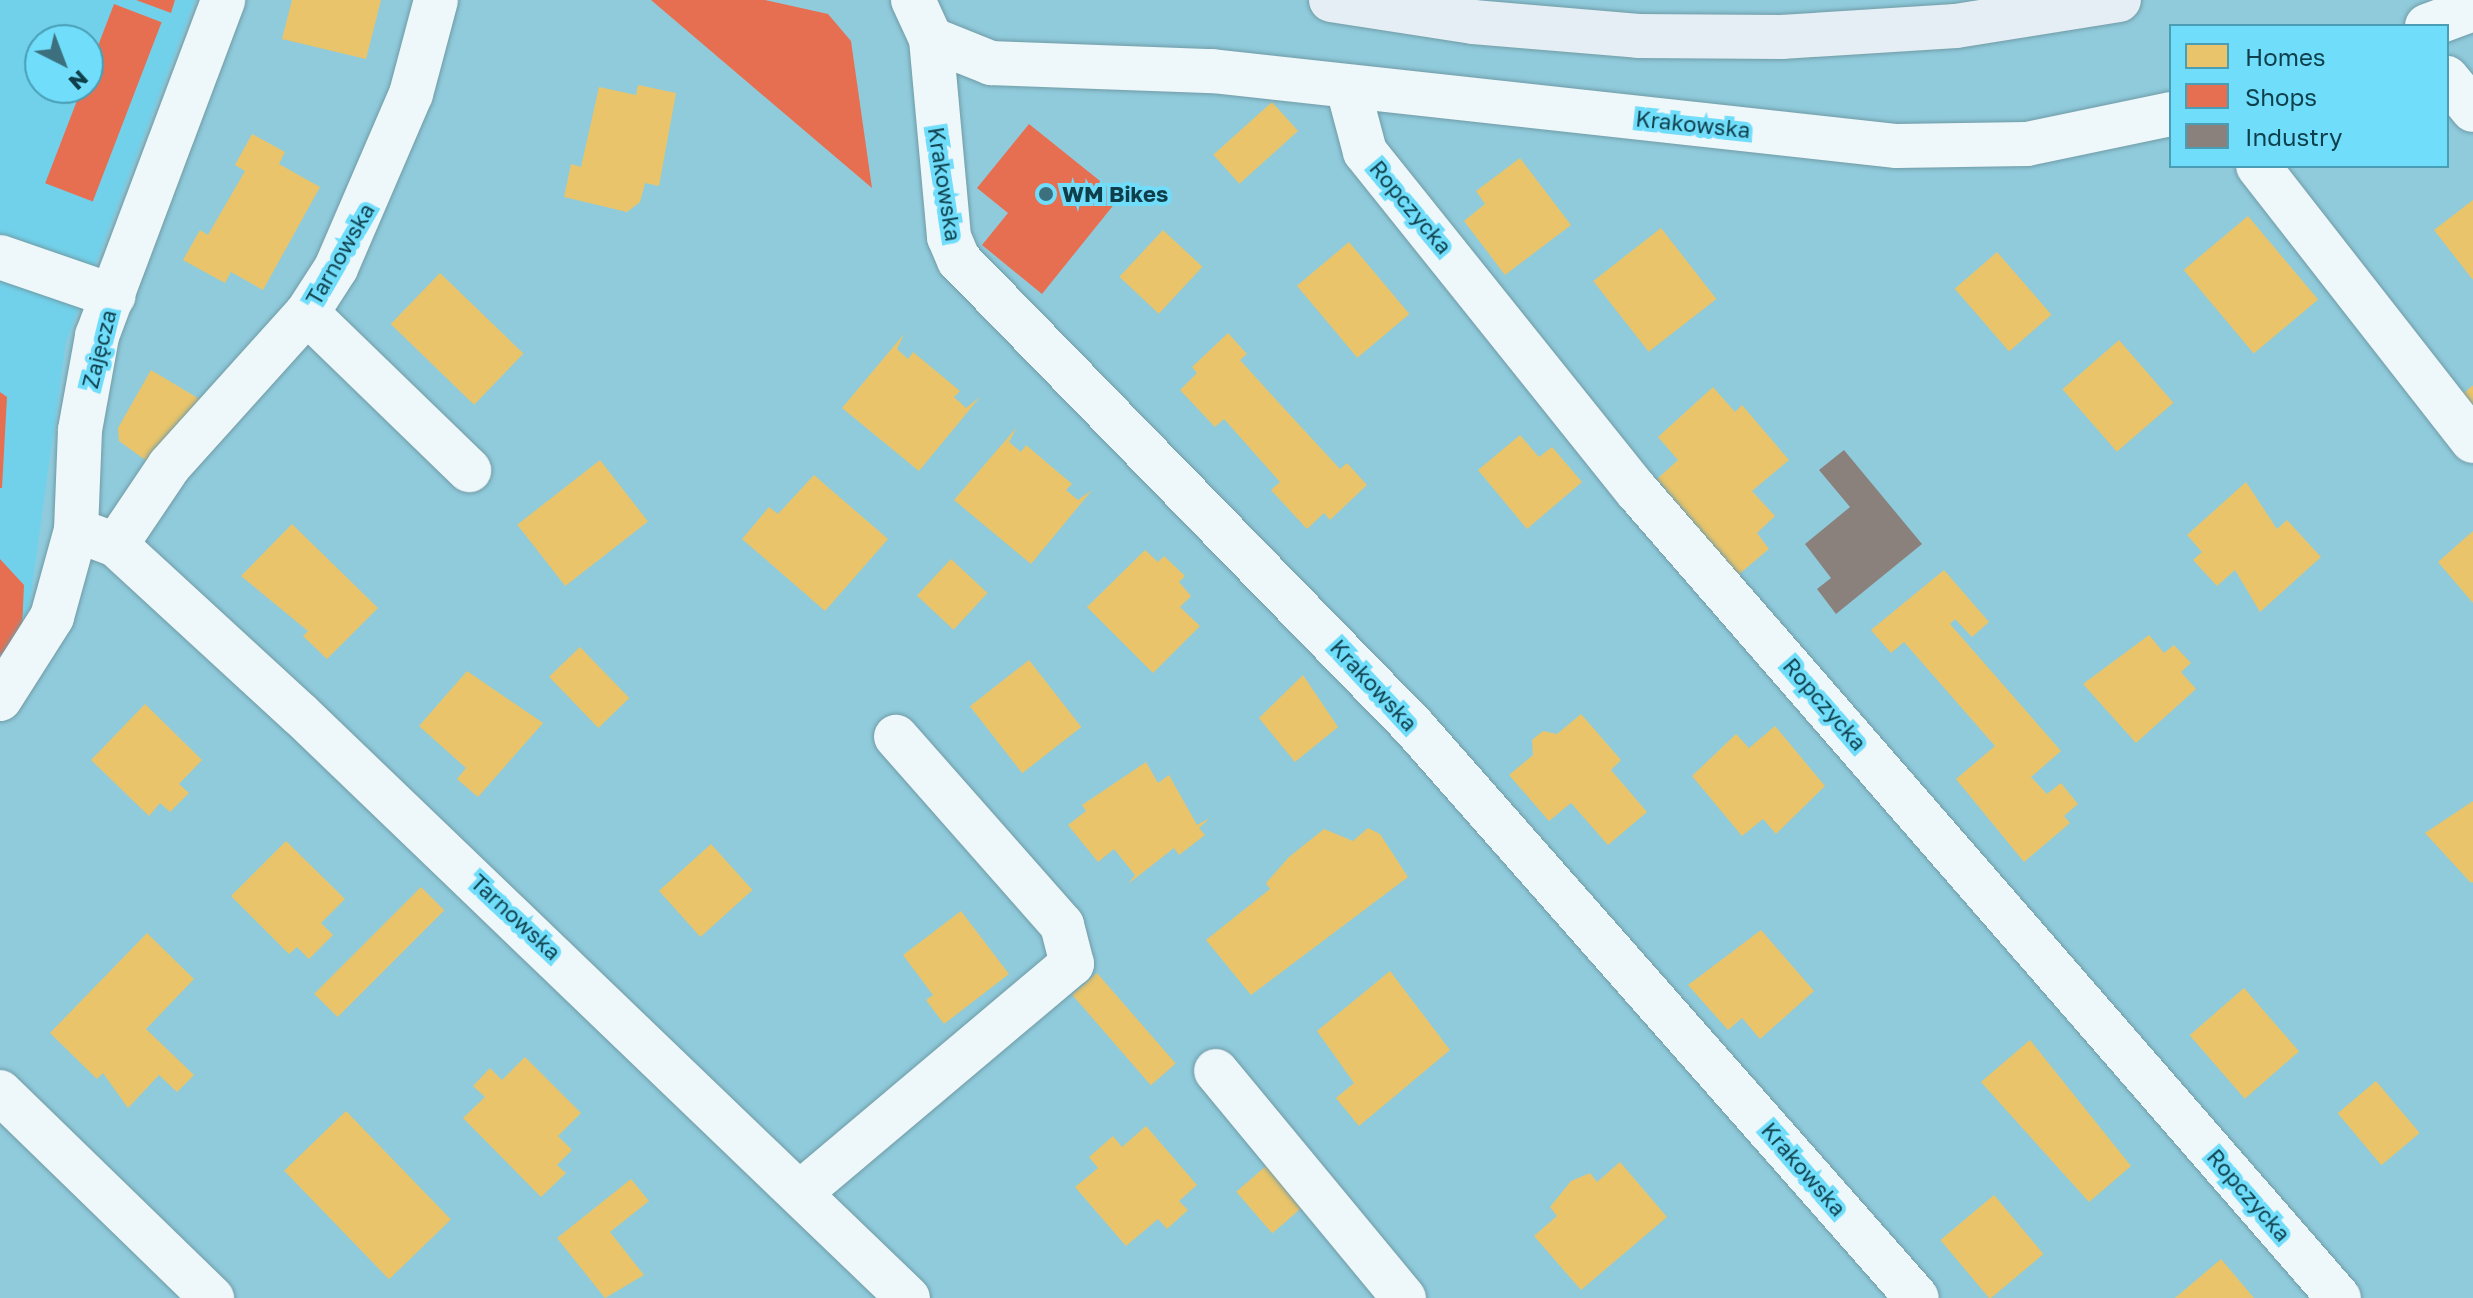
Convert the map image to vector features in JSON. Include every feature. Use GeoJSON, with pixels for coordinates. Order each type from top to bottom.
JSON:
{"type":"FeatureCollection","features":[{"type":"Feature","properties":{"kind":"main road"},"geometry":{"type":"LineString","coordinates":[[1331,0],[1473,22],[1765,37],[1940,28],[2119,0]]}},
{"type":"Feature","properties":{"kind":"street","name":"Zajęcza"},"geometry":{"type":"LineString","coordinates":[[0,699],[52,617],[76,530],[80,430],[113,296],[223,0]]}},
{"type":"Feature","properties":{"kind":"street","name":"Tarnowska"},"geometry":{"type":"LineString","coordinates":[[116,545],[169,466],[307,313],[370,203],[436,0]]}},
{"type":"Feature","properties":{"kind":"street"},"geometry":{"type":"LineString","coordinates":[[2432,24],[2473,9]]}},
{"type":"Feature","properties":{"kind":"street","name":"Krakowska"},"geometry":{"type":"LineString","coordinates":[[922,19],[991,63],[1212,71],[1897,146],[2027,144],[2169,114]]}},
{"type":"Feature","properties":{"kind":"street","name":"Krakowska"},"geometry":{"type":"LineString","coordinates":[[922,19],[949,237],[959,260],[1413,726],[1917,1298]]}},
{"type":"Feature","properties":{"kind":"street"},"geometry":{"type":"LineString","coordinates":[[2449,80],[2473,110]]}},
{"type":"Feature","properties":{"kind":"street","name":"Ropczycka"},"geometry":{"type":"LineString","coordinates":[[1348,88],[1365,152],[1636,490],[2339,1298]]}},
{"type":"Feature","properties":{"kind":"street"},"geometry":{"type":"LineString","coordinates":[[2260,168],[2473,441]]}},
{"type":"Feature","properties":{"kind":"street"},"geometry":{"type":"LineString","coordinates":[[0,257],[113,296]]}},
{"type":"Feature","properties":{"kind":"street"},"geometry":{"type":"LineString","coordinates":[[307,313],[469,470]]}},
{"type":"Feature","properties":{"kind":"street","name":"Tarnowska"},"geometry":{"type":"LineString","coordinates":[[76,530],[116,545],[802,1191],[908,1298]]}},
{"type":"Feature","properties":{"kind":"street"},"geometry":{"type":"LineString","coordinates":[[802,1191],[1072,964],[1062,925],[896,737]]}},
{"type":"Feature","properties":{"kind":"street"},"geometry":{"type":"LineString","coordinates":[[1216,1071],[1404,1298]]}},
{"type":"Feature","properties":{"kind":"street"},"geometry":{"type":"LineString","coordinates":[[0,1092],[212,1298]]}},
{"type":"Feature","properties":{"kind":"shaded area"},"geometry":{"type":"Polygon","coordinates":[[[0,0],[195,0],[66,342],[31,594],[22,630],[0,656],[0,0]]]}},
{"type":"Feature","properties":{"kind":"building: Homes"},"geometry":{"type":"Polygon","coordinates":[[[292,0],[381,0],[366,59],[282,39],[292,0]]]}},
{"type":"Feature","properties":{"kind":"building: Homes"},"geometry":{"type":"Polygon","coordinates":[[[638,85],[676,93],[659,186],[645,183],[640,202],[627,212],[564,197],[571,164],[581,167],[599,87],[636,95],[638,85]]]}},
{"type":"Feature","properties":{"kind":"building: Homes"},"geometry":{"type":"Polygon","coordinates":[[[1272,102],[1298,131],[1239,184],[1213,155],[1272,102]]]}},
{"type":"Feature","properties":{"kind":"building: Homes"},"geometry":{"type":"Polygon","coordinates":[[[252,134],[285,152],[279,164],[320,187],[263,290],[231,272],[225,283],[183,260],[200,230],[208,235],[245,171],[235,165],[252,134]]]}},
{"type":"Feature","properties":{"kind":"building: Homes"},"geometry":{"type":"Polygon","coordinates":[[[1520,158],[1571,225],[1505,275],[1464,221],[1485,204],[1476,191],[1520,158]]]}},
{"type":"Feature","properties":{"kind":"building: Homes"},"geometry":{"type":"Polygon","coordinates":[[[2473,200],[2473,280],[2434,230],[2473,200]]]}},
{"type":"Feature","properties":{"kind":"building: Homes"},"geometry":{"type":"Polygon","coordinates":[[[2248,216],[2318,299],[2254,353],[2184,270],[2248,216]]]}},
{"type":"Feature","properties":{"kind":"building: Homes"},"geometry":{"type":"Polygon","coordinates":[[[1661,228],[1716,299],[1649,352],[1593,281],[1661,228]]]}},
{"type":"Feature","properties":{"kind":"building: Homes"},"geometry":{"type":"Polygon","coordinates":[[[1163,230],[1202,267],[1159,314],[1119,277],[1163,230]]]}},
{"type":"Feature","properties":{"kind":"building: Homes"},"geometry":{"type":"Polygon","coordinates":[[[1349,242],[1409,314],[1357,358],[1297,286],[1349,242]]]}},
{"type":"Feature","properties":{"kind":"building: Homes"},"geometry":{"type":"Polygon","coordinates":[[[1997,252],[2051,315],[2009,351],[1955,289],[1997,252]]]}},
{"type":"Feature","properties":{"kind":"building: Homes"},"geometry":{"type":"Polygon","coordinates":[[[440,273],[523,354],[474,405],[391,324],[440,273]]]}},
{"type":"Feature","properties":{"kind":"building: Homes"},"geometry":{"type":"Polygon","coordinates":[[[1228,333],[1247,354],[1240,360],[1290,415],[1340,469],[1347,463],[1367,485],[1330,520],[1324,513],[1307,529],[1271,490],[1280,482],[1224,419],[1215,427],[1180,390],[1197,373],[1192,367],[1228,333]]]}},
{"type":"Feature","properties":{"kind":"building: Homes"},"geometry":{"type":"Polygon","coordinates":[[[904,334],[897,349],[908,359],[913,352],[960,391],[954,397],[966,408],[980,397],[919,471],[842,408],[904,334]]]}},
{"type":"Feature","properties":{"kind":"building: Homes"},"geometry":{"type":"Polygon","coordinates":[[[2119,340],[2173,403],[2117,452],[2062,389],[2119,340]]]}},
{"type":"Feature","properties":{"kind":"building: Homes"},"geometry":{"type":"Polygon","coordinates":[[[151,370],[201,400],[151,464],[119,441],[118,428],[151,370]]]}},
{"type":"Feature","properties":{"kind":"building: Homes"},"geometry":{"type":"Polygon","coordinates":[[[2473,385],[2473,409],[2462,395],[2473,385]]]}},
{"type":"Feature","properties":{"kind":"building: Homes"},"geometry":{"type":"Polygon","coordinates":[[[1713,387],[1735,412],[1742,405],[1789,460],[1752,491],[1775,516],[1757,533],[1769,549],[1738,575],[1657,479],[1678,460],[1658,437],[1713,387]]]}},
{"type":"Feature","properties":{"kind":"building: Homes"},"geometry":{"type":"Polygon","coordinates":[[[1017,427],[1009,442],[1021,452],[1026,445],[1072,484],[1066,490],[1078,500],[1092,490],[1031,564],[954,500],[1017,427]]]}},
{"type":"Feature","properties":{"kind":"building: Homes"},"geometry":{"type":"Polygon","coordinates":[[[1520,435],[1539,457],[1552,447],[1582,482],[1527,529],[1478,470],[1520,435]]]}},
{"type":"Feature","properties":{"kind":"building: Homes"},"geometry":{"type":"Polygon","coordinates":[[[600,460],[648,521],[565,586],[517,525],[600,460]]]}},
{"type":"Feature","properties":{"kind":"building: Homes"},"geometry":{"type":"Polygon","coordinates":[[[814,475],[888,539],[825,611],[742,539],[769,507],[778,514],[814,475]]]}},
{"type":"Feature","properties":{"kind":"building: Homes"},"geometry":{"type":"Polygon","coordinates":[[[2246,482],[2277,529],[2287,520],[2321,557],[2260,612],[2235,570],[2217,586],[2193,560],[2202,552],[2187,535],[2246,482]]]}},
{"type":"Feature","properties":{"kind":"building: Homes"},"geometry":{"type":"Polygon","coordinates":[[[292,524],[378,608],[327,659],[303,636],[308,631],[241,576],[292,524]]]}},
{"type":"Feature","properties":{"kind":"building: Homes"},"geometry":{"type":"Polygon","coordinates":[[[2473,531],[2473,603],[2438,562],[2473,531]]]}},
{"type":"Feature","properties":{"kind":"building: Homes"},"geometry":{"type":"Polygon","coordinates":[[[1145,550],[1158,562],[1164,556],[1185,576],[1179,582],[1191,596],[1180,607],[1200,626],[1153,673],[1087,607],[1145,550]]]}},
{"type":"Feature","properties":{"kind":"building: Homes"},"geometry":{"type":"Polygon","coordinates":[[[951,559],[988,593],[953,630],[917,596],[951,559]]]}},
{"type":"Feature","properties":{"kind":"building: Homes"},"geometry":{"type":"Polygon","coordinates":[[[1944,570],[1989,622],[1972,637],[1955,619],[1950,624],[2061,751],[2031,777],[2047,794],[2061,783],[2078,804],[2064,816],[2070,823],[2024,862],[1956,779],[1995,746],[1904,642],[1891,653],[1871,630],[1944,570]]]}},
{"type":"Feature","properties":{"kind":"building: Homes"},"geometry":{"type":"Polygon","coordinates":[[[2149,635],[2164,653],[2174,645],[2191,663],[2181,672],[2196,689],[2136,743],[2083,684],[2149,635]]]}},
{"type":"Feature","properties":{"kind":"building: Homes"},"geometry":{"type":"Polygon","coordinates":[[[580,647],[629,698],[598,728],[549,677],[580,647]]]}},
{"type":"Feature","properties":{"kind":"building: Homes"},"geometry":{"type":"Polygon","coordinates":[[[1029,660],[1081,727],[1022,773],[970,706],[1029,660]]]}},
{"type":"Feature","properties":{"kind":"building: Homes"},"geometry":{"type":"Polygon","coordinates":[[[467,671],[543,723],[478,797],[457,779],[466,768],[419,726],[467,671]]]}},
{"type":"Feature","properties":{"kind":"building: Homes"},"geometry":{"type":"Polygon","coordinates":[[[1303,675],[1338,727],[1295,762],[1259,718],[1303,675]]]}},
{"type":"Feature","properties":{"kind":"building: Homes"},"geometry":{"type":"Polygon","coordinates":[[[145,704],[202,760],[179,784],[189,793],[170,812],[160,803],[149,816],[91,760],[145,704]]]}},
{"type":"Feature","properties":{"kind":"building: Homes"},"geometry":{"type":"Polygon","coordinates":[[[1581,714],[1621,760],[1611,770],[1647,812],[1608,845],[1571,803],[1549,821],[1509,775],[1533,755],[1532,740],[1543,731],[1557,734],[1581,714]]]}},
{"type":"Feature","properties":{"kind":"building: Homes"},"geometry":{"type":"Polygon","coordinates":[[[1775,726],[1825,786],[1776,834],[1763,819],[1742,836],[1692,776],[1736,734],[1749,748],[1775,726]]]}},
{"type":"Feature","properties":{"kind":"building: Homes"},"geometry":{"type":"Polygon","coordinates":[[[1146,762],[1158,783],[1169,775],[1197,825],[1210,818],[1199,828],[1205,835],[1179,855],[1174,848],[1128,884],[1135,875],[1114,849],[1098,862],[1068,825],[1086,811],[1082,805],[1146,762]]]}},
{"type":"Feature","properties":{"kind":"building: Homes"},"geometry":{"type":"Polygon","coordinates":[[[2473,801],[2473,882],[2471,883],[2425,833],[2473,801]]]}},
{"type":"Feature","properties":{"kind":"building: Homes"},"geometry":{"type":"Polygon","coordinates":[[[1368,828],[1380,834],[1408,877],[1251,995],[1206,940],[1270,889],[1266,883],[1289,857],[1324,829],[1353,841],[1368,828]]]}},
{"type":"Feature","properties":{"kind":"building: Homes"},"geometry":{"type":"Polygon","coordinates":[[[286,841],[345,899],[321,923],[333,935],[309,959],[297,947],[289,954],[231,896],[286,841]]]}},
{"type":"Feature","properties":{"kind":"building: Homes"},"geometry":{"type":"Polygon","coordinates":[[[711,844],[752,890],[700,937],[659,891],[711,844]]]}},
{"type":"Feature","properties":{"kind":"building: Homes"},"geometry":{"type":"Polygon","coordinates":[[[421,887],[444,910],[338,1017],[314,994],[421,887]]]}},
{"type":"Feature","properties":{"kind":"building: Homes"},"geometry":{"type":"Polygon","coordinates":[[[961,911],[1009,974],[944,1024],[926,1000],[933,995],[903,955],[961,911]]]}},
{"type":"Feature","properties":{"kind":"building: Homes"},"geometry":{"type":"Polygon","coordinates":[[[1761,930],[1814,991],[1760,1039],[1742,1018],[1728,1030],[1688,985],[1761,930]]]}},
{"type":"Feature","properties":{"kind":"building: Homes"},"geometry":{"type":"Polygon","coordinates":[[[147,933],[194,979],[146,1029],[194,1075],[177,1092],[159,1075],[128,1108],[103,1073],[97,1079],[50,1033],[147,933]]]}},
{"type":"Feature","properties":{"kind":"building: Homes"},"geometry":{"type":"Polygon","coordinates":[[[1390,971],[1450,1050],[1359,1126],[1336,1098],[1354,1083],[1317,1031],[1390,971]]]}},
{"type":"Feature","properties":{"kind":"building: Homes"},"geometry":{"type":"Polygon","coordinates":[[[1097,973],[1176,1064],[1151,1085],[1072,995],[1097,973]]]}},
{"type":"Feature","properties":{"kind":"building: Homes"},"geometry":{"type":"Polygon","coordinates":[[[2244,988],[2299,1051],[2245,1099],[2190,1035],[2244,988]]]}},
{"type":"Feature","properties":{"kind":"building: Homes"},"geometry":{"type":"Polygon","coordinates":[[[2030,1040],[2131,1166],[2089,1202],[1981,1082],[2030,1040]]]}},
{"type":"Feature","properties":{"kind":"building: Homes"},"geometry":{"type":"Polygon","coordinates":[[[525,1057],[581,1113],[558,1136],[572,1150],[557,1165],[566,1173],[541,1197],[463,1118],[485,1097],[473,1086],[490,1068],[502,1080],[525,1057]]]}},
{"type":"Feature","properties":{"kind":"building: Homes"},"geometry":{"type":"Polygon","coordinates":[[[2376,1081],[2420,1133],[2381,1165],[2338,1113],[2376,1081]]]}},
{"type":"Feature","properties":{"kind":"building: Homes"},"geometry":{"type":"Polygon","coordinates":[[[346,1111],[451,1220],[389,1279],[284,1171],[346,1111]]]}},
{"type":"Feature","properties":{"kind":"building: Homes"},"geometry":{"type":"Polygon","coordinates":[[[1146,1126],[1197,1185],[1179,1201],[1188,1210],[1167,1229],[1158,1219],[1126,1246],[1075,1187],[1098,1168],[1089,1157],[1113,1136],[1122,1147],[1146,1126]]]}},
{"type":"Feature","properties":{"kind":"building: Homes"},"geometry":{"type":"Polygon","coordinates":[[[1274,1159],[1310,1201],[1272,1233],[1236,1192],[1274,1159]]]}},
{"type":"Feature","properties":{"kind":"building: Homes"},"geometry":{"type":"Polygon","coordinates":[[[1620,1162],[1667,1217],[1581,1290],[1534,1236],[1557,1216],[1550,1207],[1571,1181],[1590,1173],[1597,1182],[1620,1162]]]}},
{"type":"Feature","properties":{"kind":"building: Homes"},"geometry":{"type":"Polygon","coordinates":[[[631,1179],[649,1201],[610,1232],[644,1275],[605,1298],[557,1238],[631,1179]]]}},
{"type":"Feature","properties":{"kind":"building: Homes"},"geometry":{"type":"Polygon","coordinates":[[[1994,1195],[2043,1254],[1989,1298],[1940,1240],[1994,1195]]]}},
{"type":"Feature","properties":{"kind":"building: Homes"},"geometry":{"type":"Polygon","coordinates":[[[2221,1259],[2254,1298],[2175,1298],[2221,1259]]]}},
{"type":"Feature","properties":{"kind":"building: Shops"},"geometry":{"type":"Polygon","coordinates":[[[136,0],[175,0],[171,13],[136,0]]]}},
{"type":"Feature","properties":{"kind":"building: Shops"},"geometry":{"type":"Polygon","coordinates":[[[651,0],[765,0],[828,14],[851,41],[872,188],[651,0]]]}},
{"type":"Feature","properties":{"kind":"building: Shops"},"geometry":{"type":"Polygon","coordinates":[[[114,4],[162,22],[93,202],[45,183],[76,104],[104,104],[104,30],[114,4]]]}},
{"type":"Feature","properties":{"kind":"building: Shops"},"geometry":{"type":"Polygon","coordinates":[[[1029,124],[1120,197],[1042,294],[982,245],[1008,213],[977,188],[1029,124]]]}},
{"type":"Feature","properties":{"kind":"building: Shops"},"geometry":{"type":"Polygon","coordinates":[[[0,392],[7,397],[2,488],[0,488],[0,392]]]}},
{"type":"Feature","properties":{"kind":"building: Shops"},"geometry":{"type":"Polygon","coordinates":[[[0,559],[24,585],[22,630],[0,656],[0,559]]]}},
{"type":"Feature","properties":{"kind":"building: Industry"},"geometry":{"type":"Polygon","coordinates":[[[1844,450],[1922,544],[1836,614],[1817,589],[1831,578],[1805,544],[1850,507],[1819,470],[1844,450]]]}},
{"type":"Feature","properties":{"kind":"place","name":"WM Bikes"},"geometry":{"type":"Point","coordinates":[1046,194]}}]}
